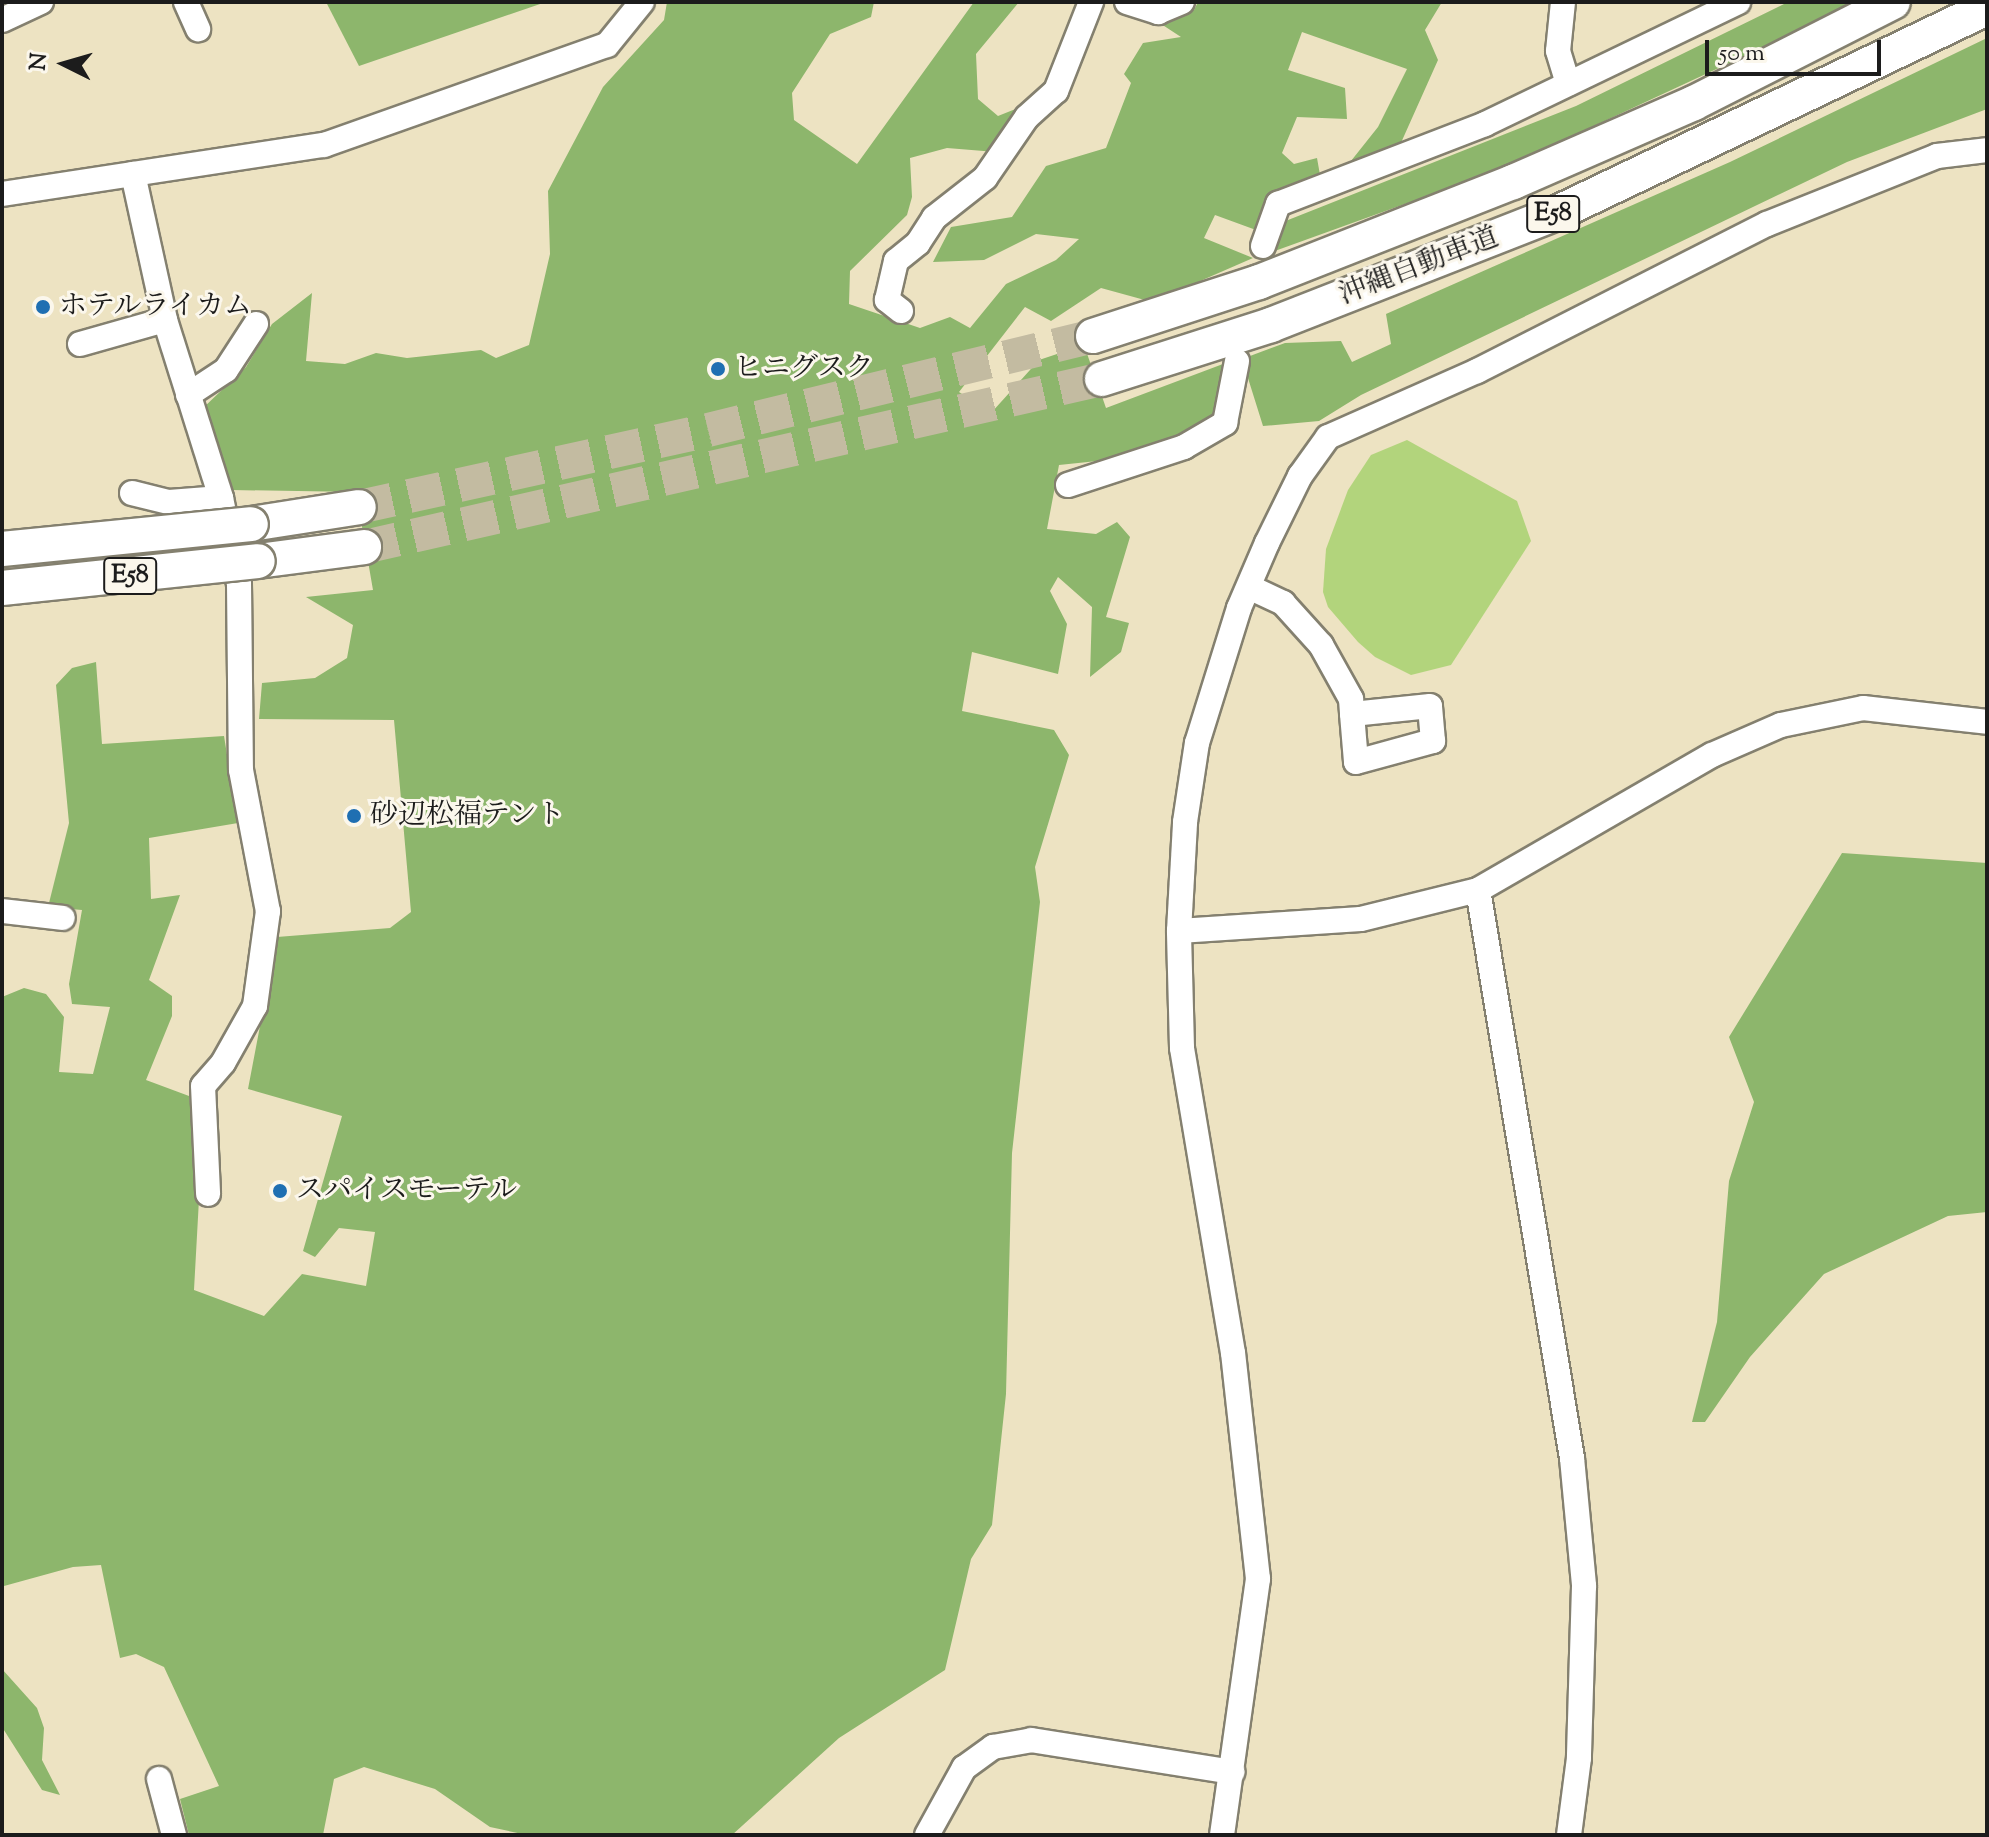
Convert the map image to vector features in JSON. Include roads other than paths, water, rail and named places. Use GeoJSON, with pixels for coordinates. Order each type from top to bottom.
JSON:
{"type":"FeatureCollection","features":[{"type":"Feature","properties":{"kind":"highway","name":"沖縄自動車道"},"geometry":{"type":"LineString","coordinates":[[1093,336],[1259,282],[1513,182],[1694,103],[1893,2]]}},
{"type":"Feature","properties":{"kind":"highway","name":"沖縄自動車道"},"geometry":{"type":"LineString","coordinates":[[1102,379],[1271,325],[1557,213],[1987,8]]}},
{"type":"Feature","properties":{"kind":"highway","name":"E58"},"geometry":{"type":"LineString","coordinates":[[2,549],[251,524],[359,507]]}},
{"type":"Feature","properties":{"kind":"highway","name":"E58"},"geometry":{"type":"LineString","coordinates":[[2,588],[364,547]]}},
{"type":"Feature","properties":{"kind":"street"},"geometry":{"type":"LineString","coordinates":[[2,20],[41,2]]}},
{"type":"Feature","properties":{"kind":"street"},"geometry":{"type":"LineString","coordinates":[[186,2],[198,29]]}},
{"type":"Feature","properties":{"kind":"street"},"geometry":{"type":"LineString","coordinates":[[2,194],[324,145],[607,45],[642,2]]}},
{"type":"Feature","properties":{"kind":"street"},"geometry":{"type":"LineString","coordinates":[[901,311],[887,300],[896,261],[918,243],[934,218],[985,178],[1027,117],[1056,91],[1091,2]]}},
{"type":"Feature","properties":{"kind":"street"},"geometry":{"type":"LineString","coordinates":[[1127,2],[1158,12],[1182,2]]}},
{"type":"Feature","properties":{"kind":"street"},"geometry":{"type":"LineString","coordinates":[[1563,2],[1558,51],[1568,83]]}},
{"type":"Feature","properties":{"kind":"street"},"geometry":{"type":"LineString","coordinates":[[1263,246],[1278,204],[1485,124],[1738,2]]}},
{"type":"Feature","properties":{"kind":"street"},"geometry":{"type":"LineString","coordinates":[[1222,1835],[1258,1579],[1233,1353],[1182,1048],[1179,931],[1185,822],[1197,743],[1249,587],[1300,476],[1328,437],[1477,371],[1767,224],[1937,156],[1987,150]]}},
{"type":"Feature","properties":{"kind":"street"},"geometry":{"type":"LineString","coordinates":[[133,174],[165,320],[221,498],[239,584],[241,770],[268,911],[255,1006],[223,1063],[203,1086],[208,1194]]}},
{"type":"Feature","properties":{"kind":"street"},"geometry":{"type":"LineString","coordinates":[[80,344],[165,320]]}},
{"type":"Feature","properties":{"kind":"street"},"geometry":{"type":"LineString","coordinates":[[188,395],[226,370],[256,324]]}},
{"type":"Feature","properties":{"kind":"street"},"geometry":{"type":"LineString","coordinates":[[1068,485],[1184,447],[1225,423],[1237,361]]}},
{"type":"Feature","properties":{"kind":"street"},"geometry":{"type":"LineString","coordinates":[[132,493],[169,502],[221,498]]}},
{"type":"Feature","properties":{"kind":"street"},"geometry":{"type":"LineString","coordinates":[[1249,587],[1299,616],[1336,672],[1352,714]]}},
{"type":"Feature","properties":{"kind":"street"},"geometry":{"type":"LineString","coordinates":[[1179,931],[1361,919],[1478,890],[1712,755],[1781,725],[1863,708],[1987,722]]}},
{"type":"Feature","properties":{"kind":"street"},"geometry":{"type":"LineString","coordinates":[[1478,890],[1572,1458],[1584,1586],[1579,1758],[1569,1835]]}},
{"type":"Feature","properties":{"kind":"street"},"geometry":{"type":"LineString","coordinates":[[2,911],[63,918]]}},
{"type":"Feature","properties":{"kind":"street"},"geometry":{"type":"LineString","coordinates":[[927,1835],[964,1768],[993,1747],[1031,1740],[1232,1772]]}},
{"type":"Feature","properties":{"kind":"street"},"geometry":{"type":"LineString","coordinates":[[159,1779],[174,1835]]}},
{"type":"Feature","properties":{"kind":"tunnel"},"geometry":{"type":"LineString","coordinates":[[359,507],[708,430],[1093,336]]}},
{"type":"Feature","properties":{"kind":"tunnel"},"geometry":{"type":"LineString","coordinates":[[364,547],[1102,379]]}},
{"type":"Feature","properties":{"kind":"place","name":"ホテルライカム"},"geometry":{"type":"Point","coordinates":[43,307]}},
{"type":"Feature","properties":{"kind":"place","name":"ヒニグスク"},"geometry":{"type":"Point","coordinates":[718,369]}},
{"type":"Feature","properties":{"kind":"place","name":"砂辺松福テント"},"geometry":{"type":"Point","coordinates":[354,816]}},
{"type":"Feature","properties":{"kind":"place","name":"スパイスモーテル"},"geometry":{"type":"Point","coordinates":[280,1191]}}]}
